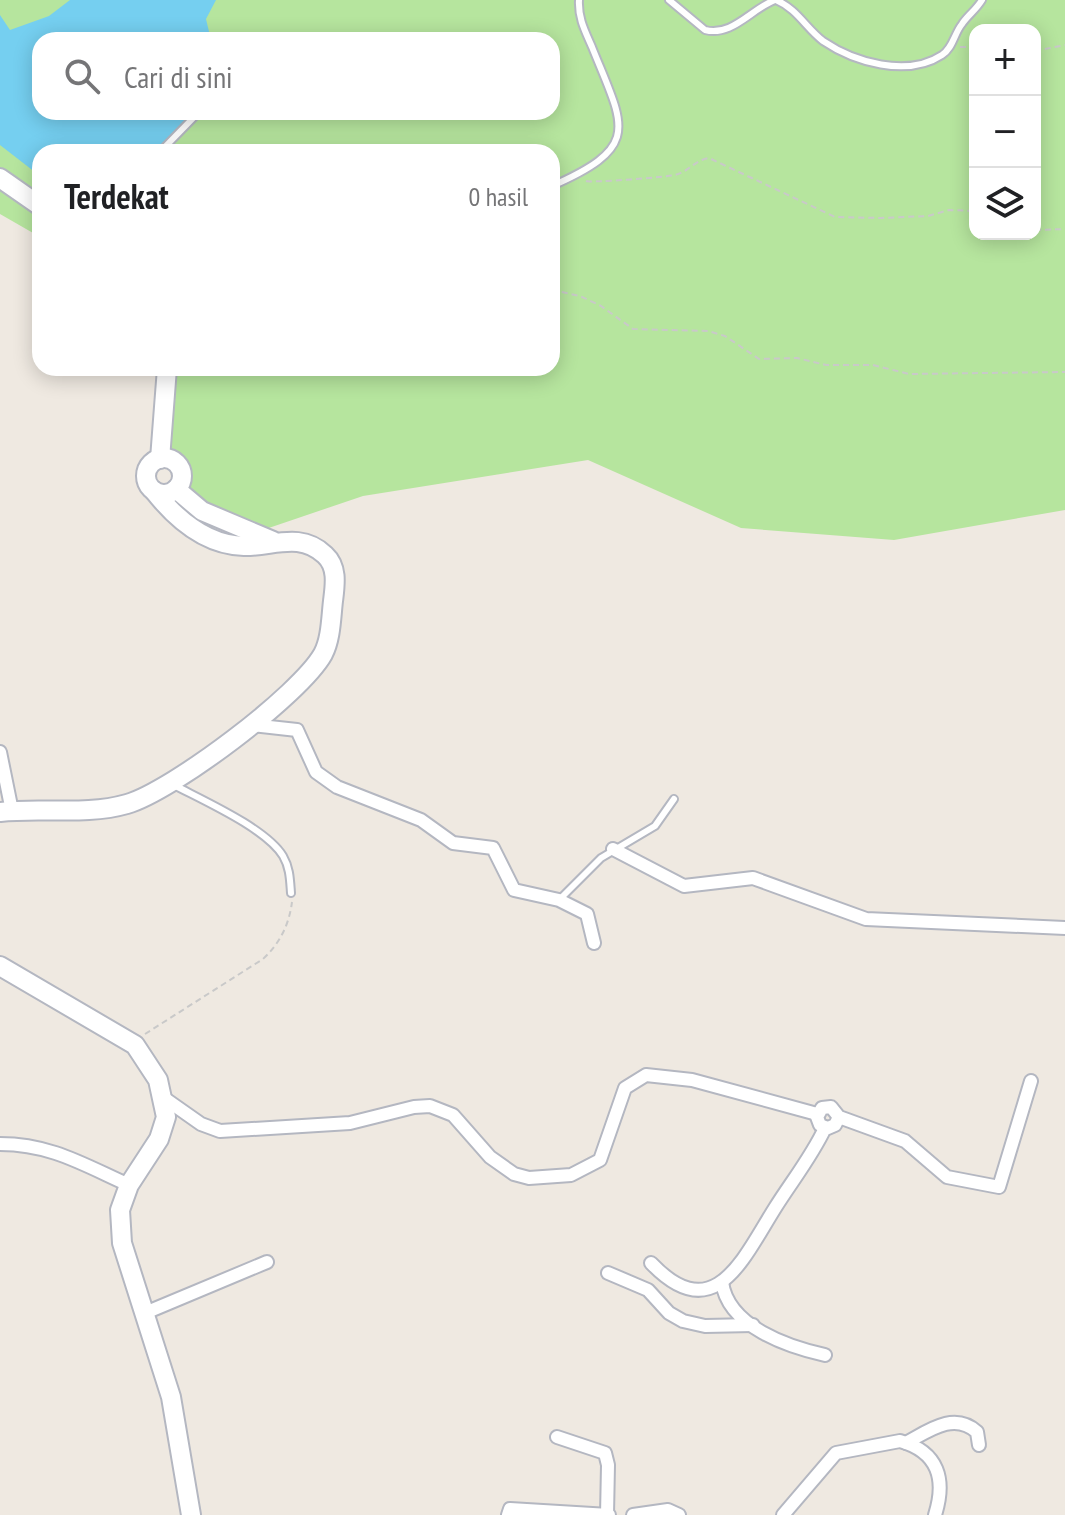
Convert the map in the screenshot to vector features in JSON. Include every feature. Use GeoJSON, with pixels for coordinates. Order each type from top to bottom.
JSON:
{"type":"FeatureCollection","features":[{"type":"Feature","properties":{"kind":"main road"},"geometry":{"type":"LineString","coordinates":[[0,178],[32,200]]}},
{"type":"Feature","properties":{"kind":"main road"},"geometry":{"type":"LineString","coordinates":[[6,812],[110,808],[145,797],[251,725],[319,659],[329,631],[333,595],[334,572],[324,554],[299,542],[273,541],[239,546],[210,539],[184,523],[148,483],[147,473],[160,459],[166,376]]}},
{"type":"Feature","properties":{"kind":"main road"},"geometry":{"type":"LineString","coordinates":[[154,491],[165,494],[176,489],[182,479],[180,468],[172,461],[160,459]]}},
{"type":"Feature","properties":{"kind":"main road"},"geometry":{"type":"LineString","coordinates":[[176,489],[202,511],[273,541]]}},
{"type":"Feature","properties":{"kind":"main road"},"geometry":{"type":"LineString","coordinates":[[0,966],[135,1045],[154,1073],[164,1098],[166,1117],[159,1139],[129,1185],[120,1210],[120,1232],[171,1397],[191,1515]]}},
{"type":"Feature","properties":{"kind":"street"},"geometry":{"type":"LineString","coordinates":[[251,725],[297,730],[313,767],[324,779],[421,820],[453,843],[493,848],[514,890],[559,900],[590,917],[594,943]]}},
{"type":"Feature","properties":{"kind":"street"},"geometry":{"type":"LineString","coordinates":[[0,752],[6,812]]}},
{"type":"Feature","properties":{"kind":"street"},"geometry":{"type":"LineString","coordinates":[[613,849],[684,886],[753,878],[866,919],[1065,928]]}},
{"type":"Feature","properties":{"kind":"street"},"geometry":{"type":"LineString","coordinates":[[164,1098],[201,1124],[220,1131],[350,1123],[414,1107],[443,1109],[453,1115],[490,1157],[514,1174],[529,1178],[571,1175],[600,1160],[625,1088],[646,1075],[692,1080],[817,1114]]}},
{"type":"Feature","properties":{"kind":"street"},"geometry":{"type":"LineString","coordinates":[[825,1128],[818,1123],[817,1114],[822,1108],[831,1107],[839,1117],[905,1141],[947,1177],[999,1187],[1031,1081]]}},
{"type":"Feature","properties":{"kind":"street"},"geometry":{"type":"LineString","coordinates":[[651,1263],[670,1283],[684,1289],[703,1290],[722,1282],[750,1249],[825,1128],[835,1125],[839,1117]]}},
{"type":"Feature","properties":{"kind":"street"},"geometry":{"type":"LineString","coordinates":[[0,1144],[25,1145],[82,1160],[129,1185]]}},
{"type":"Feature","properties":{"kind":"street"},"geometry":{"type":"LineString","coordinates":[[145,1313],[267,1262]]}},
{"type":"Feature","properties":{"kind":"street"},"geometry":{"type":"LineString","coordinates":[[608,1273],[648,1290],[669,1313],[683,1321],[705,1326],[753,1325]]}},
{"type":"Feature","properties":{"kind":"street"},"geometry":{"type":"LineString","coordinates":[[722,1282],[724,1293],[737,1311],[753,1325],[784,1346],[825,1355]]}},
{"type":"Feature","properties":{"kind":"street"},"geometry":{"type":"LineString","coordinates":[[906,1443],[932,1428],[954,1422],[977,1432],[979,1445]]}},
{"type":"Feature","properties":{"kind":"street"},"geometry":{"type":"LineString","coordinates":[[508,1515],[509,1510],[517,1507],[553,1514],[578,1511],[608,1515],[608,1465],[605,1453],[557,1437]]}},
{"type":"Feature","properties":{"kind":"street"},"geometry":{"type":"LineString","coordinates":[[783,1515],[836,1453],[895,1441],[906,1443],[928,1457],[937,1469],[943,1484],[935,1515]]}},
{"type":"Feature","properties":{"kind":"street"},"geometry":{"type":"LineString","coordinates":[[633,1515],[668,1510],[679,1515]]}},
{"type":"Feature","properties":{"kind":"lane"},"geometry":{"type":"LineString","coordinates":[[560,182],[614,148],[621,125],[580,18],[579,0]]}},
{"type":"Feature","properties":{"kind":"lane"},"geometry":{"type":"LineString","coordinates":[[669,0],[705,30],[720,32],[776,0],[794,10],[820,38],[867,63],[922,64],[950,47],[958,29],[982,0]]}},
{"type":"Feature","properties":{"kind":"lane"},"geometry":{"type":"LineString","coordinates":[[168,144],[191,120]]}},
{"type":"Feature","properties":{"kind":"lane"},"geometry":{"type":"LineString","coordinates":[[169,783],[217,808],[278,849],[289,868],[291,893]]}},
{"type":"Feature","properties":{"kind":"lane"},"geometry":{"type":"LineString","coordinates":[[559,900],[613,849],[655,826],[674,799]]}},
{"type":"Feature","properties":{"kind":"path"},"geometry":{"type":"LineString","coordinates":[[1041,50],[1065,45]]}},
{"type":"Feature","properties":{"kind":"path"},"geometry":{"type":"LineString","coordinates":[[950,47],[969,47]]}},
{"type":"Feature","properties":{"kind":"path"},"geometry":{"type":"LineString","coordinates":[[574,176],[602,183],[677,175],[701,159],[709,158],[835,217],[928,216],[949,210],[969,211]]}},
{"type":"Feature","properties":{"kind":"path"},"geometry":{"type":"LineString","coordinates":[[1041,230],[1065,229]]}},
{"type":"Feature","properties":{"kind":"path"},"geometry":{"type":"LineString","coordinates":[[560,292],[580,296],[601,306],[633,329],[708,331],[725,336],[759,359],[797,358],[826,365],[873,365],[909,374],[1065,372]]}},
{"type":"Feature","properties":{"kind":"path"},"geometry":{"type":"LineString","coordinates":[[135,1045],[163,1019],[247,972],[276,946],[291,910],[291,893]]}},
{"type":"Feature","properties":{"kind":"green space"},"geometry":{"type":"Polygon","coordinates":[[[0,0],[1065,0],[1065,510],[894,540],[741,528],[588,460],[363,496],[242,537],[197,522],[168,451],[170,376],[560,376],[560,144],[32,144],[32,232],[0,214],[0,0]]]}},
{"type":"Feature","properties":{"kind":"water"},"geometry":{"type":"Polygon","coordinates":[[[70,0],[216,0],[206,19],[209,32],[32,32],[32,120],[190,120],[183,130],[166,144],[32,144],[32,170],[0,145],[0,15],[10,30],[49,16],[70,0]]]}}]}
